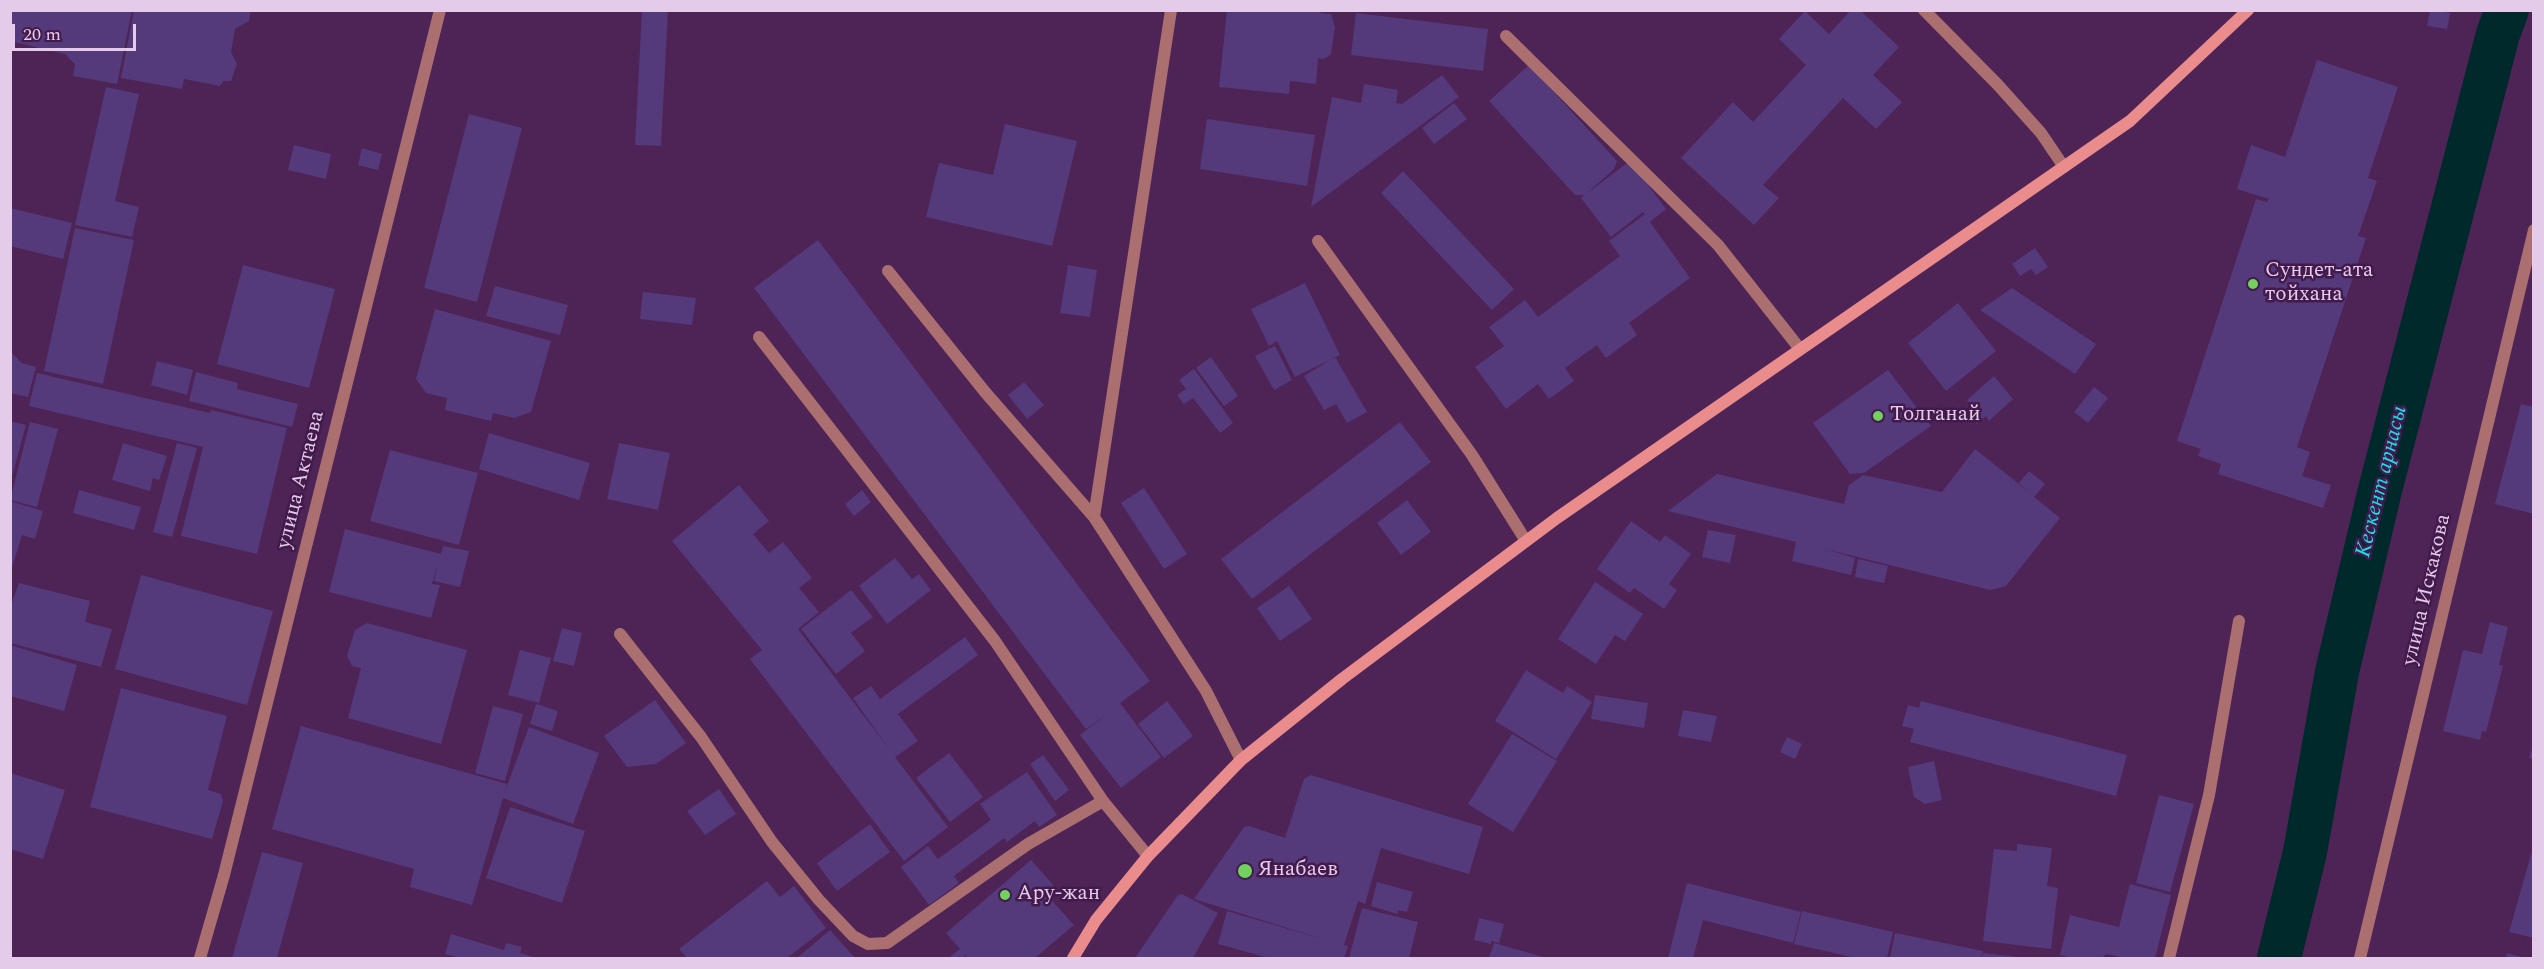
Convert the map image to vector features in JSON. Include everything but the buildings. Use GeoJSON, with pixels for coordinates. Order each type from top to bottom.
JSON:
{"type":"FeatureCollection","features":[{"type":"Feature","properties":{"kind":"main road"},"geometry":{"type":"LineString","coordinates":[[1074,958],[1096,920],[1148,856],[1240,760],[1342,679],[1526,541],[2130,121],[2248,10]]}},
{"type":"Feature","properties":{"kind":"street","name":"улица Актаева"},"geometry":{"type":"LineString","coordinates":[[200,958],[224,875],[440,10]]}},
{"type":"Feature","properties":{"kind":"street"},"geometry":{"type":"LineString","coordinates":[[1094,517],[1171,10]]}},
{"type":"Feature","properties":{"kind":"street"},"geometry":{"type":"LineString","coordinates":[[1924,10],[1998,85],[2041,133],[2064,167]]}},
{"type":"Feature","properties":{"kind":"street"},"geometry":{"type":"LineString","coordinates":[[1506,36],[1718,245],[1800,349]]}},
{"type":"Feature","properties":{"kind":"street","name":"улица Искакова"},"geometry":{"type":"LineString","coordinates":[[2360,958],[2534,230]]}},
{"type":"Feature","properties":{"kind":"street"},"geometry":{"type":"LineString","coordinates":[[1318,241],[1472,455],[1526,541]]}},
{"type":"Feature","properties":{"kind":"street"},"geometry":{"type":"LineString","coordinates":[[888,271],[985,392],[1094,517],[1206,691],[1240,760]]}},
{"type":"Feature","properties":{"kind":"street"},"geometry":{"type":"LineString","coordinates":[[759,337],[996,641],[1102,801],[1148,856]]}},
{"type":"Feature","properties":{"kind":"street"},"geometry":{"type":"LineString","coordinates":[[2169,958],[2209,795],[2239,621]]}},
{"type":"Feature","properties":{"kind":"street"},"geometry":{"type":"LineString","coordinates":[[620,634],[701,737],[772,842],[819,900],[853,936],[868,944],[887,943],[1028,844],[1102,801]]}},
{"type":"Feature","properties":{"kind":"waterway","name":"Кескент арнасы"},"geometry":{"type":"LineString","coordinates":[[2279,958],[2305,852],[2337,672],[2380,490],[2498,34],[2507,10]]}},
{"type":"Feature","properties":{"kind":"place","name":"Сундет-ата тойхана"},"geometry":{"type":"Point","coordinates":[2253,284]}},
{"type":"Feature","properties":{"kind":"place","name":"Толганай"},"geometry":{"type":"Point","coordinates":[1878,416]}},
{"type":"Feature","properties":{"kind":"place","name":"Янабаев"},"geometry":{"type":"Point","coordinates":[1245,871]}},
{"type":"Feature","properties":{"kind":"place","name":"Ару-жан"},"geometry":{"type":"Point","coordinates":[1005,895]}}]}
